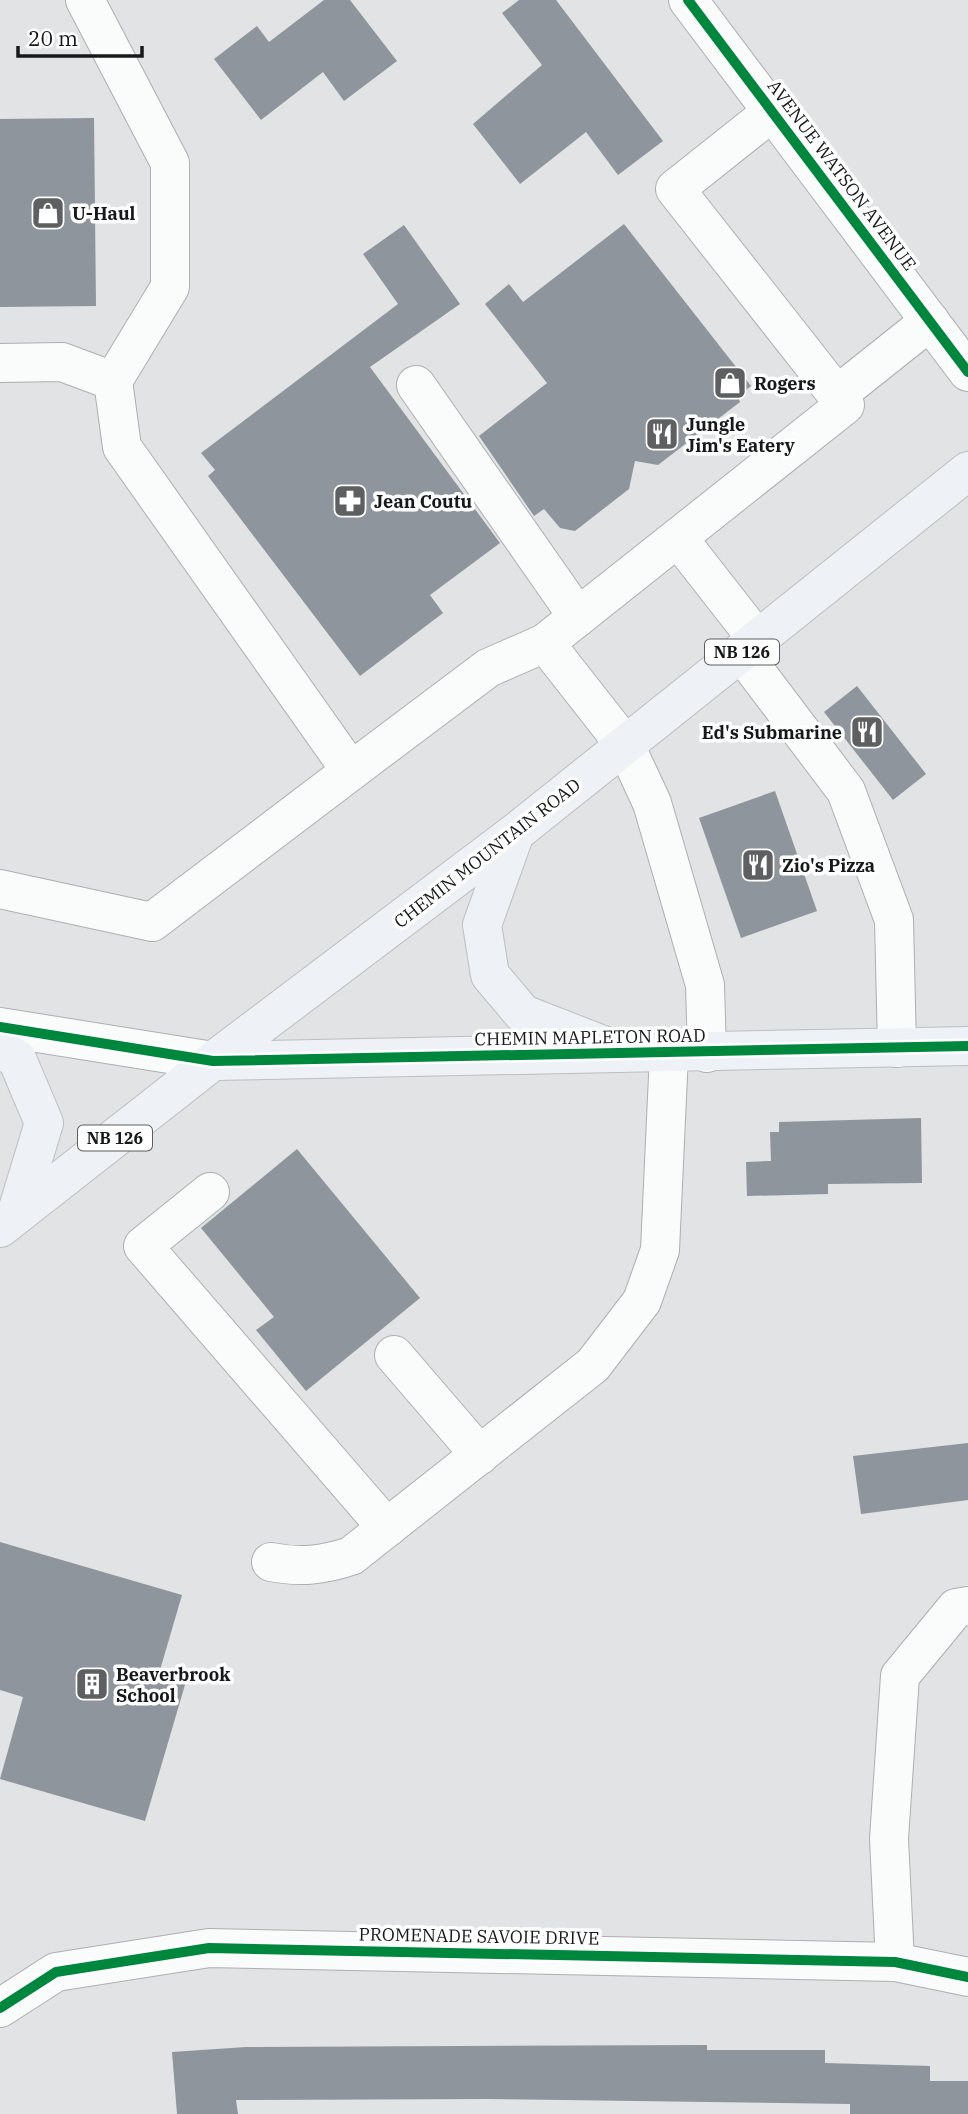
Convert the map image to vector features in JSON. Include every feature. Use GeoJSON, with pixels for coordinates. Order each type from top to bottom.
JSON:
{"type":"FeatureCollection","features":[{"type":"Feature","properties":{"kind":"main road","name":"CHEMIN MOUNTAIN ROAD"},"geometry":{"type":"LineString","coordinates":[[8,1222],[213,1061],[515,833],[968,471]]}},
{"type":"Feature","properties":{"kind":"main road"},"geometry":{"type":"LineString","coordinates":[[515,833],[482,926],[490,975],[523,1014],[627,1055]]}},
{"type":"Feature","properties":{"kind":"main road","name":"CHEMIN MAPLETON ROAD"},"geometry":{"type":"LineString","coordinates":[[213,1061],[627,1055],[968,1046]]}},
{"type":"Feature","properties":{"kind":"main road"},"geometry":{"type":"LineString","coordinates":[[0,1049],[18,1059],[44,1124],[8,1222]]}},
{"type":"Feature","properties":{"kind":"street"},"geometry":{"type":"LineString","coordinates":[[85,0],[170,163],[170,287],[113,381],[122,447],[351,771]]}},
{"type":"Feature","properties":{"kind":"street","name":"AVENUE WATSON AVENUE"},"geometry":{"type":"LineString","coordinates":[[688,0],[968,372]]}},
{"type":"Feature","properties":{"kind":"street"},"geometry":{"type":"LineString","coordinates":[[0,889],[152,922],[488,668],[545,643],[845,405],[675,189],[772,112]]}},
{"type":"Feature","properties":{"kind":"street"},"geometry":{"type":"LineString","coordinates":[[837,395],[930,321]]}},
{"type":"Feature","properties":{"kind":"street"},"geometry":{"type":"LineString","coordinates":[[0,363],[62,362],[113,381]]}},
{"type":"Feature","properties":{"kind":"street"},"geometry":{"type":"LineString","coordinates":[[416,385],[578,617]]}},
{"type":"Feature","properties":{"kind":"street"},"geometry":{"type":"LineString","coordinates":[[678,538],[846,791],[894,920],[897,1048]]}},
{"type":"Feature","properties":{"kind":"street"},"geometry":{"type":"LineString","coordinates":[[545,643],[625,746],[652,803],[705,985],[707,1053]]}},
{"type":"Feature","properties":{"kind":"street"},"geometry":{"type":"LineString","coordinates":[[0,1027],[213,1061]]}},
{"type":"Feature","properties":{"kind":"street"},"geometry":{"type":"LineString","coordinates":[[271,1562],[293,1567],[321,1566],[351,1556],[593,1365],[642,1301],[660,1250],[669,1054]]}},
{"type":"Feature","properties":{"kind":"street"},"geometry":{"type":"LineString","coordinates":[[210,1192],[143,1246],[387,1528]]}},
{"type":"Feature","properties":{"kind":"street"},"geometry":{"type":"LineString","coordinates":[[394,1356],[480,1455]]}},
{"type":"Feature","properties":{"kind":"street"},"geometry":{"type":"LineString","coordinates":[[895,1962],[889,1839],[900,1676],[956,1608],[968,1606]]}},
{"type":"Feature","properties":{"kind":"street","name":"PROMENADE SAVOIE DRIVE"},"geometry":{"type":"LineString","coordinates":[[0,2008],[56,1972],[209,1948],[895,1962],[968,1977]]}},
{"type":"Feature","properties":{"kind":"building"},"geometry":{"type":"Polygon","coordinates":[[[324,0],[350,0],[397,61],[344,101],[323,72],[261,120],[214,59],[257,26],[269,42],[324,0]]]}},
{"type":"Feature","properties":{"kind":"building"},"geometry":{"type":"Polygon","coordinates":[[[519,0],[556,0],[663,141],[618,175],[586,132],[520,184],[473,124],[542,65],[502,13],[519,0]]]}},
{"type":"Feature","properties":{"kind":"building","name":"U-Haul"},"geometry":{"type":"Polygon","coordinates":[[[94,118],[96,306],[0,307],[0,119],[94,118]]]}},
{"type":"Feature","properties":{"kind":"building"},"geometry":{"type":"Polygon","coordinates":[[[624,224],[751,386],[738,396],[740,402],[658,465],[635,461],[629,489],[575,531],[560,528],[544,509],[534,516],[479,436],[547,383],[485,304],[509,284],[523,302],[624,224]]]}},
{"type":"Feature","properties":{"kind":"building","name":"Jean Coutu"},"geometry":{"type":"Polygon","coordinates":[[[404,225],[460,304],[370,367],[500,543],[430,595],[443,613],[360,676],[208,476],[215,470],[201,453],[398,304],[363,254],[404,225]]]}},
{"type":"Feature","properties":{"kind":"building","name":"Ed's Submarine"},"geometry":{"type":"Polygon","coordinates":[[[857,686],[926,774],[893,800],[824,712],[857,686]]]}},
{"type":"Feature","properties":{"kind":"building","name":"Zio's Pizza"},"geometry":{"type":"Polygon","coordinates":[[[775,791],[817,911],[741,938],[699,818],[775,791]]]}},
{"type":"Feature","properties":{"kind":"building"},"geometry":{"type":"Polygon","coordinates":[[[921,1118],[922,1183],[828,1184],[828,1194],[747,1196],[746,1162],[771,1161],[770,1132],[779,1132],[779,1122],[921,1118]]]}},
{"type":"Feature","properties":{"kind":"building"},"geometry":{"type":"Polygon","coordinates":[[[297,1149],[420,1298],[306,1391],[256,1330],[274,1317],[201,1228],[297,1149]]]}},
{"type":"Feature","properties":{"kind":"building"},"geometry":{"type":"Polygon","coordinates":[[[968,1443],[968,1500],[861,1514],[853,1456],[968,1443]]]}},
{"type":"Feature","properties":{"kind":"building","name":"Beaverbrook School"},"geometry":{"type":"Polygon","coordinates":[[[0,1542],[182,1595],[160,1670],[187,1678],[145,1821],[0,1779],[23,1697],[0,1690],[0,1542]]]}},
{"type":"Feature","properties":{"kind":"building"},"geometry":{"type":"Polygon","coordinates":[[[707,2045],[707,2050],[825,2050],[825,2063],[930,2066],[930,2081],[968,2081],[968,2114],[850,2114],[850,2104],[487,2099],[236,2100],[238,2114],[177,2114],[172,2052],[246,2047],[707,2045]]]}},
{"type":"Feature","properties":{"kind":"cycle path"},"geometry":{"type":"LineString","coordinates":[[688,0],[968,372]]}},
{"type":"Feature","properties":{"kind":"cycle path"},"geometry":{"type":"LineString","coordinates":[[0,1027],[213,1061],[968,1046]]}},
{"type":"Feature","properties":{"kind":"cycle path"},"geometry":{"type":"LineString","coordinates":[[0,2008],[56,1972],[209,1948],[895,1962],[968,1977]]}},
{"type":"Feature","properties":{"kind":"place","name":"U-Haul"},"geometry":{"type":"Point","coordinates":[48,213]}},
{"type":"Feature","properties":{"kind":"place","name":"Rogers"},"geometry":{"type":"Point","coordinates":[730,383]}},
{"type":"Feature","properties":{"kind":"place","name":"Jungle Jim's Eatery"},"geometry":{"type":"Point","coordinates":[662,434]}},
{"type":"Feature","properties":{"kind":"place","name":"Jean Coutu"},"geometry":{"type":"Point","coordinates":[350,501]}},
{"type":"Feature","properties":{"kind":"place","name":"Ed's Submarine"},"geometry":{"type":"Point","coordinates":[867,732]}},
{"type":"Feature","properties":{"kind":"place","name":"Zio's Pizza"},"geometry":{"type":"Point","coordinates":[758,865]}},
{"type":"Feature","properties":{"kind":"place","name":"Beaverbrook School"},"geometry":{"type":"Point","coordinates":[92,1684]}}]}
